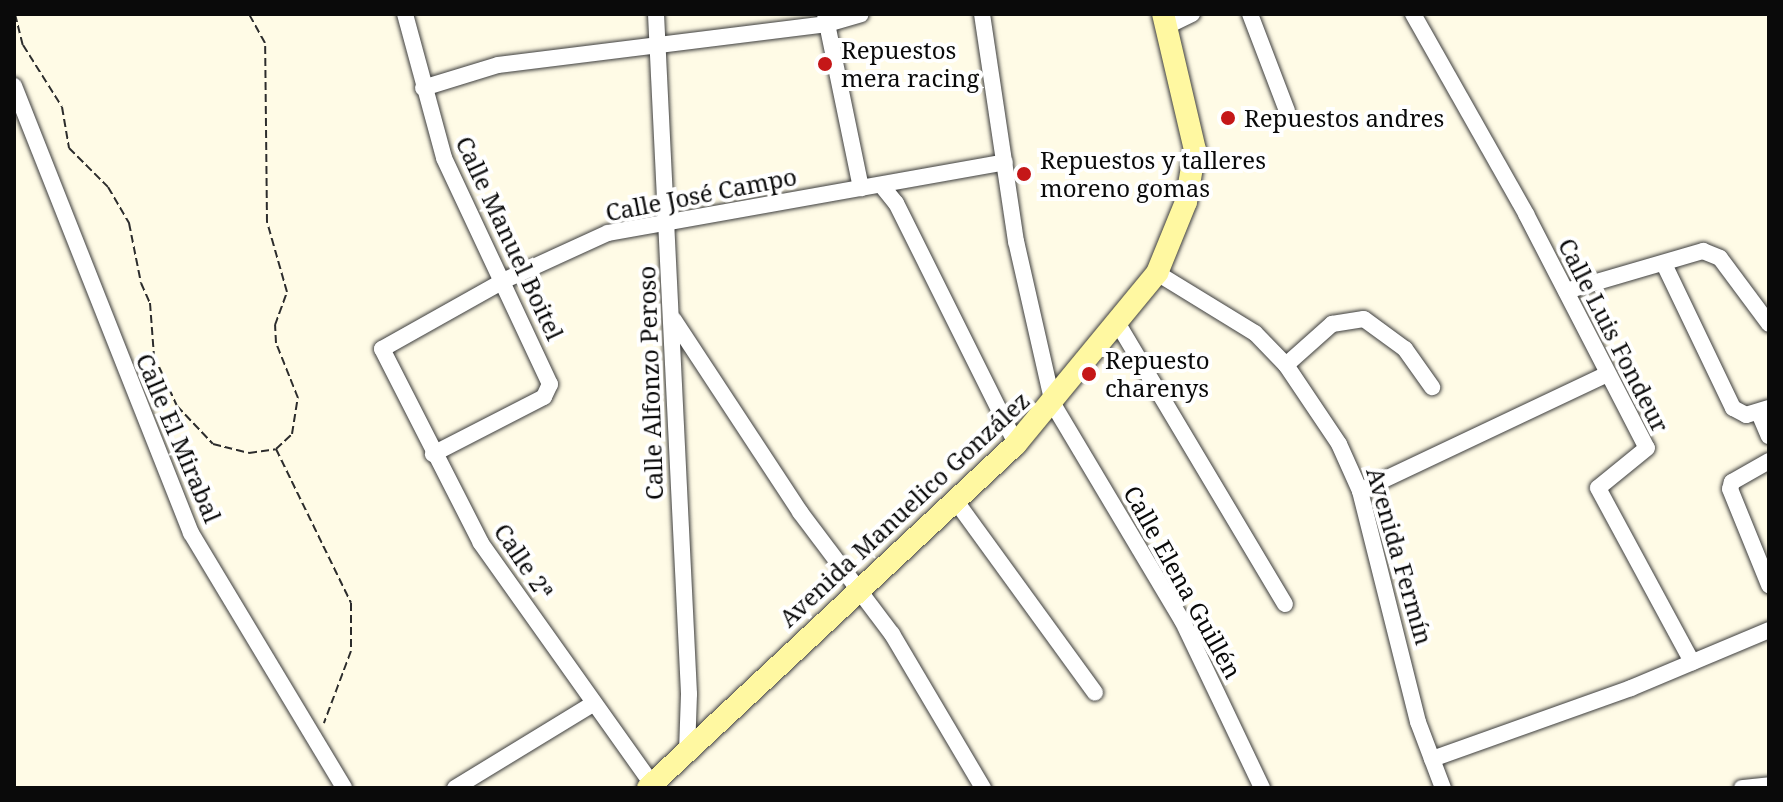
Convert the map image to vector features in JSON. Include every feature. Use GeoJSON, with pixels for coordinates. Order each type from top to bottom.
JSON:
{"type":"FeatureCollection","features":[{"type":"Feature","properties":{"kind":"street","name":"Calle Manuel Boitel"},"geometry":{"type":"LineString","coordinates":[[405,14],[444,158],[503,281],[549,389],[544,397],[433,454]]}},
{"type":"Feature","properties":{"kind":"street","name":"Calle Alfonzo Peroso"},"geometry":{"type":"LineString","coordinates":[[656,14],[674,320],[689,694],[687,750]]}},
{"type":"Feature","properties":{"kind":"street"},"geometry":{"type":"LineString","coordinates":[[423,88],[498,65],[658,46],[861,14]]}},
{"type":"Feature","properties":{"kind":"street","name":"Calle Elena Guillén"},"geometry":{"type":"LineString","coordinates":[[982,14],[1016,241],[1053,404],[1182,620],[1262,788]]}},
{"type":"Feature","properties":{"kind":"street"},"geometry":{"type":"LineString","coordinates":[[1165,20],[1192,14]]}},
{"type":"Feature","properties":{"kind":"street"},"geometry":{"type":"LineString","coordinates":[[1250,14],[1287,111]]}},
{"type":"Feature","properties":{"kind":"street","name":"Calle Luis Fondeur"},"geometry":{"type":"LineString","coordinates":[[1413,14],[1566,291],[1647,448],[1600,481],[1599,491],[1692,662]]}},
{"type":"Feature","properties":{"kind":"street"},"geometry":{"type":"LineString","coordinates":[[826,19],[861,188]]}},
{"type":"Feature","properties":{"kind":"street","name":"Avenida Manuelico González"},"geometry":{"type":"LineString","coordinates":[[650,786],[1016,444],[1053,404],[1157,273],[1186,202],[1195,150],[1165,20]]}},
{"type":"Feature","properties":{"kind":"street","name":"Calle El Mirabal"},"geometry":{"type":"LineString","coordinates":[[14,86],[191,533],[344,788]]}},
{"type":"Feature","properties":{"kind":"street","name":"Calle José Campo"},"geometry":{"type":"LineString","coordinates":[[382,349],[503,281],[608,233],[1005,162]]}},
{"type":"Feature","properties":{"kind":"street"},"geometry":{"type":"LineString","coordinates":[[882,186],[896,203],[1016,444]]}},
{"type":"Feature","properties":{"kind":"street"},"geometry":{"type":"LineString","coordinates":[[1566,291],[1703,251],[1720,258],[1769,324]]}},
{"type":"Feature","properties":{"kind":"street"},"geometry":{"type":"LineString","coordinates":[[1664,264],[1733,408],[1746,415],[1764,410],[1769,436]]}},
{"type":"Feature","properties":{"kind":"street","name":"Avenida Fermín"},"geometry":{"type":"LineString","coordinates":[[1157,273],[1255,333],[1286,365],[1339,444],[1360,491],[1418,722],[1443,788]]}},
{"type":"Feature","properties":{"kind":"street"},"geometry":{"type":"LineString","coordinates":[[1286,365],[1332,324],[1364,319],[1405,349],[1432,387]]}},
{"type":"Feature","properties":{"kind":"street"},"geometry":{"type":"LineString","coordinates":[[674,320],[800,512],[861,587],[983,788]]}},
{"type":"Feature","properties":{"kind":"street"},"geometry":{"type":"LineString","coordinates":[[1118,324],[1285,604]]}},
{"type":"Feature","properties":{"kind":"street","name":"Calle 2ª"},"geometry":{"type":"LineString","coordinates":[[382,349],[481,543],[650,786]]}},
{"type":"Feature","properties":{"kind":"street"},"geometry":{"type":"LineString","coordinates":[[1360,491],[1607,374]]}},
{"type":"Feature","properties":{"kind":"street"},"geometry":{"type":"LineString","coordinates":[[1767,577],[1730,489],[1732,482],[1769,461]]}},
{"type":"Feature","properties":{"kind":"street"},"geometry":{"type":"LineString","coordinates":[[955,500],[1095,693]]}},
{"type":"Feature","properties":{"kind":"street"},"geometry":{"type":"LineString","coordinates":[[1432,759],[1769,630]]}},
{"type":"Feature","properties":{"kind":"street"},"geometry":{"type":"LineString","coordinates":[[455,788],[594,703]]}},
{"type":"Feature","properties":{"kind":"street"},"geometry":{"type":"LineString","coordinates":[[1742,788],[1769,785]]}},
{"type":"Feature","properties":{"kind":"path"},"geometry":{"type":"LineString","coordinates":[[15,14],[23,45],[62,107],[69,148],[108,187],[129,223],[141,283],[150,303],[154,356],[177,406],[213,444],[249,453],[276,449],[292,434],[298,398],[276,343],[275,325],[287,292],[267,222],[265,43],[249,14]]}},
{"type":"Feature","properties":{"kind":"path"},"geometry":{"type":"LineString","coordinates":[[276,449],[351,603],[355,626],[334,707],[311,734]]}},
{"type":"Feature","properties":{"kind":"place","name":"Repuestos mera racing"},"geometry":{"type":"Point","coordinates":[825,64]}},
{"type":"Feature","properties":{"kind":"place","name":"Repuestos andres"},"geometry":{"type":"Point","coordinates":[1228,118]}},
{"type":"Feature","properties":{"kind":"place","name":"Repuestos y talleres moreno gomas"},"geometry":{"type":"Point","coordinates":[1024,174]}},
{"type":"Feature","properties":{"kind":"place","name":"Repuesto charenys"},"geometry":{"type":"Point","coordinates":[1089,374]}}]}
